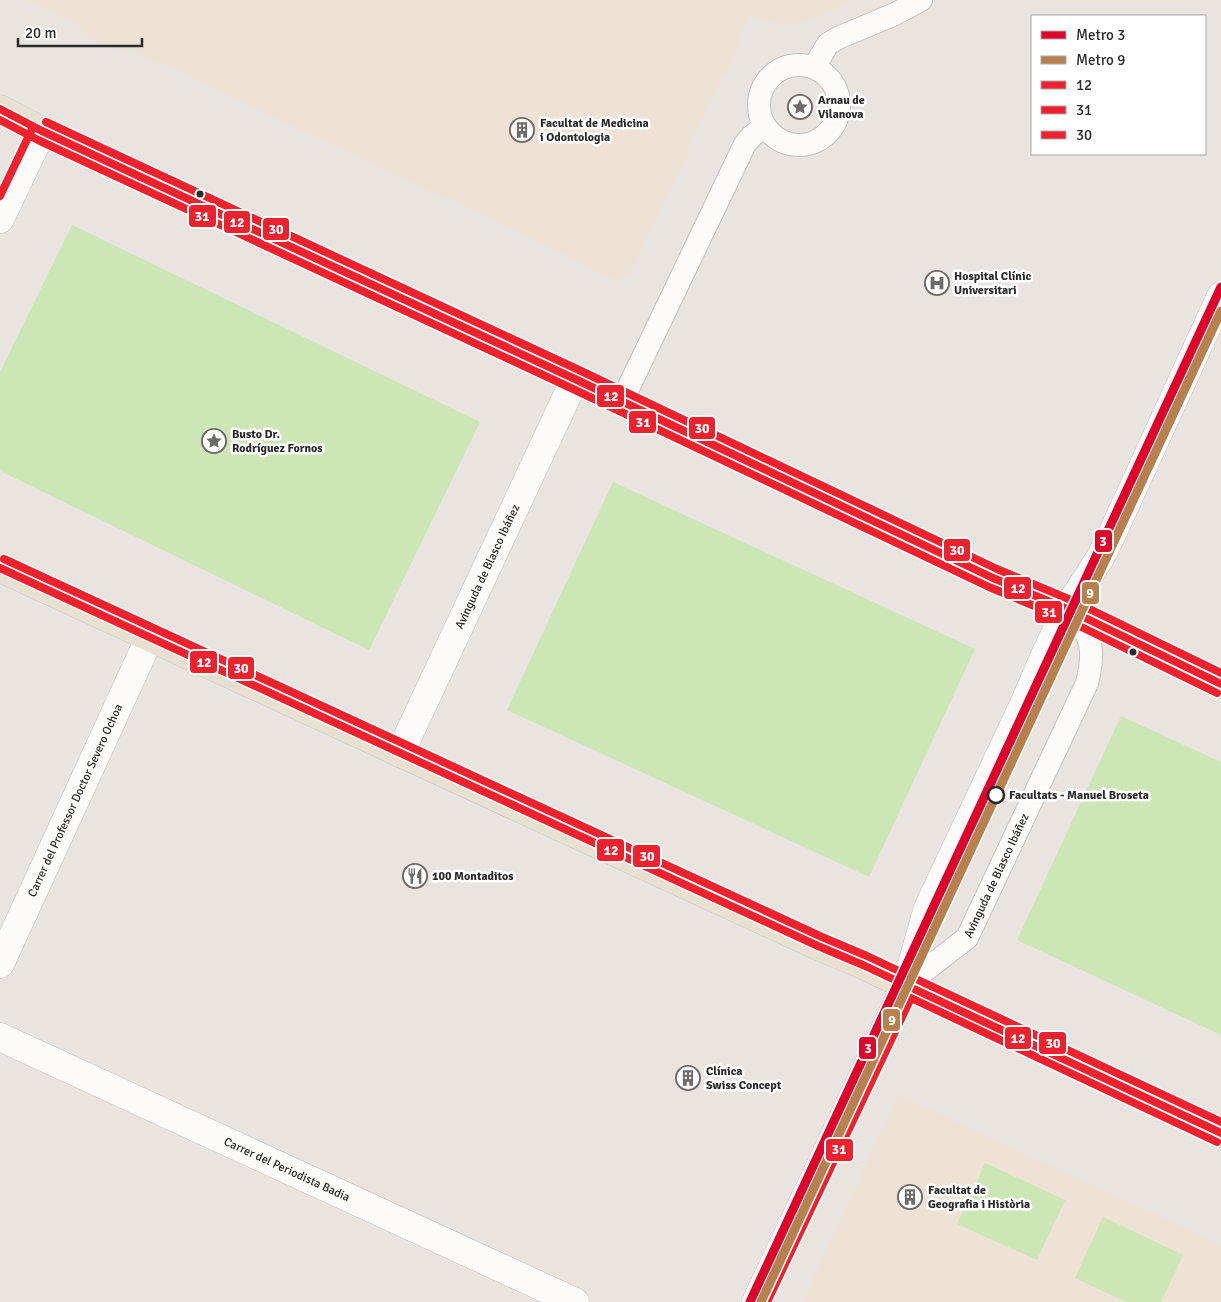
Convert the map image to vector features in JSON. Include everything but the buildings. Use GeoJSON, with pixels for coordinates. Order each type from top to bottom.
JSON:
{"type":"FeatureCollection","features":[{"type":"Feature","properties":{"kind":"main road","name":"Avinguda de Blasco Ibáñez"},"geometry":{"type":"LineString","coordinates":[[0,109],[42,131],[575,379],[993,578],[1067,609],[1221,684]]}},
{"type":"Feature","properties":{"kind":"main road"},"geometry":{"type":"LineString","coordinates":[[0,568],[906,985],[1221,1133]]}},
{"type":"Feature","properties":{"kind":"street"},"geometry":{"type":"LineString","coordinates":[[0,219],[42,131]]}},
{"type":"Feature","properties":{"kind":"street"},"geometry":{"type":"LineString","coordinates":[[756,1302],[906,985],[928,908],[1067,609],[1100,558],[1112,534],[1221,296]]}},
{"type":"Feature","properties":{"kind":"street","name":"Avinguda de Blasco Ibáñez"},"geometry":{"type":"LineString","coordinates":[[400,753],[575,379]]}},
{"type":"Feature","properties":{"kind":"street","name":"Carrer del Professor Doctor Severo Ochoa"},"geometry":{"type":"LineString","coordinates":[[0,964],[150,637]]}},
{"type":"Feature","properties":{"kind":"street","name":"Carrer del Periodista Badia"},"geometry":{"type":"LineString","coordinates":[[0,1037],[575,1302]]}},
{"type":"Feature","properties":{"kind":"lane"},"geometry":{"type":"LineString","coordinates":[[814,67],[828,44],[895,14],[921,0]]}},
{"type":"Feature","properties":{"kind":"lane"},"geometry":{"type":"LineString","coordinates":[[788,66],[814,67],[825,74],[834,84],[839,96],[839,109],[836,121],[829,133],[818,142],[805,146],[791,145],[778,140],[768,131],[761,119],[758,106],[761,92],[767,81],[777,72],[788,66]]}},
{"type":"Feature","properties":{"kind":"lane"},"geometry":{"type":"LineString","coordinates":[[622,402],[745,144],[765,126]]}},
{"type":"Feature","properties":{"kind":"lane","name":"Avinguda de Blasco Ibáñez"},"geometry":{"type":"LineString","coordinates":[[906,985],[967,938],[1087,683],[1092,663],[1090,640],[1081,623],[1067,609]]}},
{"type":"Feature","properties":{"kind":"shaded area","name":"Facultat de Medicina i Odontologia"},"geometry":{"type":"Polygon","coordinates":[[[27,0],[847,0],[832,11],[802,22],[782,24],[749,16],[726,74],[723,74],[687,150],[690,152],[674,184],[672,184],[628,279],[621,276],[619,280],[593,271],[575,259],[128,48],[125,52],[99,44],[81,31],[82,26],[27,0]]]}},
{"type":"Feature","properties":{"kind":"shaded area"},"geometry":{"type":"Polygon","coordinates":[[[898,1095],[1221,1245],[1221,1302],[803,1302],[898,1095]]]}},
{"type":"Feature","properties":{"kind":"green space"},"geometry":{"type":"Polygon","coordinates":[[[72,225],[480,422],[369,650],[0,471],[0,372],[72,225]]]}},
{"type":"Feature","properties":{"kind":"green space"},"geometry":{"type":"Polygon","coordinates":[[[613,482],[975,649],[869,877],[507,710],[613,482]]]}},
{"type":"Feature","properties":{"kind":"green space"},"geometry":{"type":"Polygon","coordinates":[[[1121,716],[1221,762],[1221,1035],[1017,940],[1121,716]]]}},
{"type":"Feature","properties":{"kind":"green space"},"geometry":{"type":"Polygon","coordinates":[[[985,1163],[1065,1200],[1037,1260],[957,1224],[985,1163]]]}},
{"type":"Feature","properties":{"kind":"green space"},"geometry":{"type":"Polygon","coordinates":[[[1103,1217],[1183,1255],[1161,1302],[1126,1302],[1075,1278],[1103,1217]]]}},
{"type":"Feature","properties":{"kind":"metro line","name":"3"},"geometry":{"type":"LineString","coordinates":[[750,1302],[1221,287]]}},
{"type":"Feature","properties":{"kind":"metro line","name":"9"},"geometry":{"type":"LineString","coordinates":[[761,1302],[1221,311]]}},
{"type":"Feature","properties":{"kind":"transit line","name":"12"},"geometry":{"type":"LineString","coordinates":[[0,109],[42,131],[575,379],[993,578],[1067,609],[1221,684]]}},
{"type":"Feature","properties":{"kind":"transit line","name":"31"},"geometry":{"type":"LineString","coordinates":[[0,120],[38,140],[571,388],[989,587],[1063,618],[1217,693]]}},
{"type":"Feature","properties":{"kind":"transit line","name":"30"},"geometry":{"type":"LineString","coordinates":[[46,122],[579,370],[997,569],[1071,600],[1221,673]]}},
{"type":"Feature","properties":{"kind":"transit line","name":"30"},"geometry":{"type":"LineString","coordinates":[[0,196],[33,127]]}},
{"type":"Feature","properties":{"kind":"transit line","name":"30"},"geometry":{"type":"LineString","coordinates":[[4,559],[822,937],[867,956],[1221,1122]]}},
{"type":"Feature","properties":{"kind":"transit line","name":"12"},"geometry":{"type":"LineString","coordinates":[[0,568],[818,946],[863,965],[1221,1133]]}},
{"type":"Feature","properties":{"kind":"transit line","name":"31"},"geometry":{"type":"LineString","coordinates":[[767,1302],[911,998],[1217,1142]]}},
{"type":"Feature","properties":{"kind":"place","name":"Arnau de Vilanova"},"geometry":{"type":"Point","coordinates":[800,107]}},
{"type":"Feature","properties":{"kind":"place","name":"Facultat de Medicina i Odontologia"},"geometry":{"type":"Point","coordinates":[522,130]}},
{"type":"Feature","properties":{"kind":"place","name":"Hospital Clínic Universitari"},"geometry":{"type":"Point","coordinates":[937,283]}},
{"type":"Feature","properties":{"kind":"place","name":"Busto Dr. Rodríguez Fornos"},"geometry":{"type":"Point","coordinates":[214,441]}},
{"type":"Feature","properties":{"kind":"place","name":"Facultats - Manuel Broseta"},"geometry":{"type":"Point","coordinates":[996,795]}},
{"type":"Feature","properties":{"kind":"place","name":"100 Montaditos"},"geometry":{"type":"Point","coordinates":[415,876]}},
{"type":"Feature","properties":{"kind":"place","name":"Clínica Swiss Concept"},"geometry":{"type":"Point","coordinates":[688,1078]}},
{"type":"Feature","properties":{"kind":"place","name":"Facultat de Geografia i Història"},"geometry":{"type":"Point","coordinates":[910,1197]}}]}
